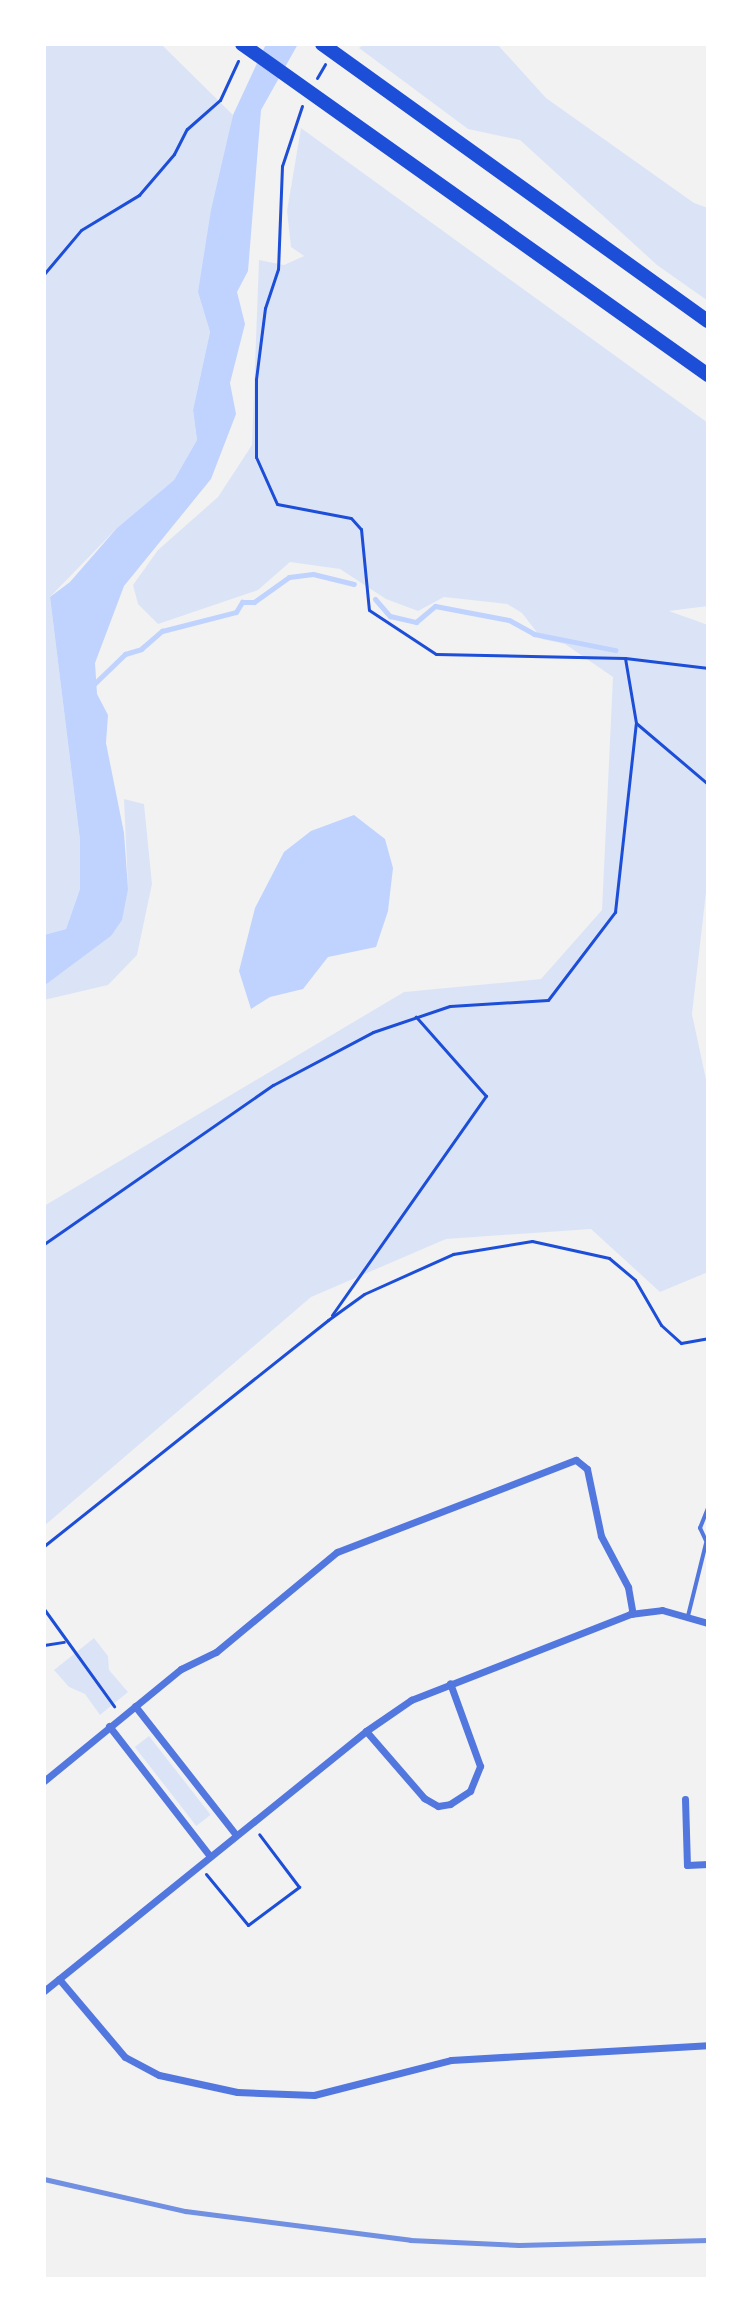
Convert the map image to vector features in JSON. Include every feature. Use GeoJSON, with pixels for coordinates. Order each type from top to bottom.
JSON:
{"type":"FeatureCollection","features":[{"type":"Feature","properties":{"kind":"highway"},"geometry":{"type":"LineString","coordinates":[[327,49],[708,321]]}},
{"type":"Feature","properties":{"kind":"highway"},"geometry":{"type":"LineString","coordinates":[[241,50],[708,375]]}},
{"type":"Feature","properties":{"kind":"street"},"geometry":{"type":"LineString","coordinates":[[44,1781],[181,1669],[216,1652],[337,1552],[576,1460],[587,1469],[601,1536],[628,1587],[633,1614]]}},
{"type":"Feature","properties":{"kind":"street"},"geometry":{"type":"LineString","coordinates":[[44,1991],[366,1731],[411,1700],[633,1614],[662,1610],[708,1623]]}},
{"type":"Feature","properties":{"kind":"street"},"geometry":{"type":"LineString","coordinates":[[366,1731],[424,1798],[438,1806],[450,1804],[470,1791],[480,1766],[450,1683]]}},
{"type":"Feature","properties":{"kind":"street"},"geometry":{"type":"LineString","coordinates":[[135,1706],[236,1835]]}},
{"type":"Feature","properties":{"kind":"street"},"geometry":{"type":"LineString","coordinates":[[109,1726],[210,1856]]}},
{"type":"Feature","properties":{"kind":"street"},"geometry":{"type":"LineString","coordinates":[[685,1799],[687,1865],[708,1864]]}},
{"type":"Feature","properties":{"kind":"street"},"geometry":{"type":"LineString","coordinates":[[59,1979],[125,2057],[159,2075],[237,2092],[314,2095],[451,2060],[708,2045]]}},
{"type":"Feature","properties":{"kind":"lane"},"geometry":{"type":"LineString","coordinates":[[688,1616],[707,1544],[700,1528],[708,1508]]}},
{"type":"Feature","properties":{"kind":"path"},"geometry":{"type":"LineString","coordinates":[[311,89],[327,49]]}},
{"type":"Feature","properties":{"kind":"path"},"geometry":{"type":"LineString","coordinates":[[44,274],[81,230],[139,195],[174,154],[187,129],[220,100],[241,50]]}},
{"type":"Feature","properties":{"kind":"path"},"geometry":{"type":"LineString","coordinates":[[305,101],[282,166],[278,269],[265,308],[256,379],[256,457],[277,504],[293,510],[351,518],[361,529],[369,610],[436,654],[625,658],[708,668]]}},
{"type":"Feature","properties":{"kind":"path"},"geometry":{"type":"LineString","coordinates":[[44,1244],[273,1085],[373,1032],[450,1006],[548,1000],[615,912],[636,723],[625,658]]}},
{"type":"Feature","properties":{"kind":"path"},"geometry":{"type":"LineString","coordinates":[[636,723],[708,784]]}},
{"type":"Feature","properties":{"kind":"path"},"geometry":{"type":"LineString","coordinates":[[328,1320],[486,1096],[416,1017]]}},
{"type":"Feature","properties":{"kind":"path"},"geometry":{"type":"LineString","coordinates":[[44,1546],[364,1294],[453,1254],[532,1241],[609,1258],[635,1280],[661,1325],[681,1343],[708,1338]]}},
{"type":"Feature","properties":{"kind":"path"},"geometry":{"type":"LineString","coordinates":[[44,1609],[64,1642],[122,1716]]}},
{"type":"Feature","properties":{"kind":"path"},"geometry":{"type":"LineString","coordinates":[[44,1645],[64,1642]]}},
{"type":"Feature","properties":{"kind":"path"},"geometry":{"type":"LineString","coordinates":[[199,1865],[248,1925],[299,1887],[251,1823]]}},
{"type":"Feature","properties":{"kind":"shaded area"},"geometry":{"type":"Polygon","coordinates":[[[44,44],[161,44],[233,115],[198,292],[210,332],[193,410],[197,440],[174,480],[117,528],[50,597],[80,840],[80,889],[66,929],[44,935],[44,44]]]}},
{"type":"Feature","properties":{"kind":"shaded area"},"geometry":{"type":"Polygon","coordinates":[[[364,44],[497,44],[546,98],[694,203],[708,208],[708,301],[657,265],[520,140],[468,129],[359,48],[364,44]]]}},
{"type":"Feature","properties":{"kind":"shaded area"},"geometry":{"type":"Polygon","coordinates":[[[301,128],[708,423],[708,606],[669,611],[708,625],[708,875],[692,1014],[708,1089],[708,1272],[660,1292],[591,1229],[446,1239],[311,1297],[44,1526],[44,1206],[404,992],[541,979],[602,910],[613,677],[565,644],[542,639],[522,613],[507,604],[444,597],[418,611],[386,599],[340,569],[290,562],[258,590],[158,624],[138,604],[133,585],[158,550],[218,497],[252,445],[259,260],[284,265],[304,256],[291,247],[287,211],[301,128]]]}},
{"type":"Feature","properties":{"kind":"shaded area"},"geometry":{"type":"Polygon","coordinates":[[[124,799],[144,804],[152,884],[137,955],[108,985],[44,1000],[44,986],[111,936],[128,889],[124,799]]]}},
{"type":"Feature","properties":{"kind":"shaded area"},"geometry":{"type":"Polygon","coordinates":[[[94,1638],[108,1656],[109,1670],[128,1692],[100,1715],[85,1694],[69,1687],[54,1670],[94,1638]]]}},
{"type":"Feature","properties":{"kind":"shaded area"},"geometry":{"type":"Polygon","coordinates":[[[149,1736],[211,1815],[196,1826],[135,1747],[149,1736]]]}},
{"type":"Feature","properties":{"kind":"water"},"geometry":{"type":"Polygon","coordinates":[[[266,44],[298,44],[261,110],[248,271],[237,292],[245,324],[230,383],[236,414],[211,479],[124,586],[95,663],[97,694],[108,715],[106,743],[124,833],[128,889],[122,920],[111,936],[44,986],[44,935],[66,929],[80,889],[80,840],[50,597],[70,582],[117,528],[174,480],[197,440],[193,410],[210,332],[198,292],[211,210],[233,115],[266,44]]]}},
{"type":"Feature","properties":{"kind":"water"},"geometry":{"type":"Polygon","coordinates":[[[354,815],[385,839],[393,868],[388,911],[376,947],[328,957],[303,989],[270,997],[251,1009],[239,971],[255,908],[284,852],[311,831],[354,815]]]}},
{"type":"Feature","properties":{"kind":"waterway"},"geometry":{"type":"LineString","coordinates":[[92,686],[125,654],[141,649],[162,631],[236,612],[242,602],[254,602],[289,577],[313,574],[354,584]]}},
{"type":"Feature","properties":{"kind":"waterway"},"geometry":{"type":"LineString","coordinates":[[375,599],[390,616],[416,622],[435,606],[509,620],[534,634],[615,650]]}},
{"type":"Feature","properties":{"kind":"railway"},"geometry":{"type":"LineString","coordinates":[[44,2179],[185,2211],[410,2240],[519,2245],[708,2240]]}}]}
